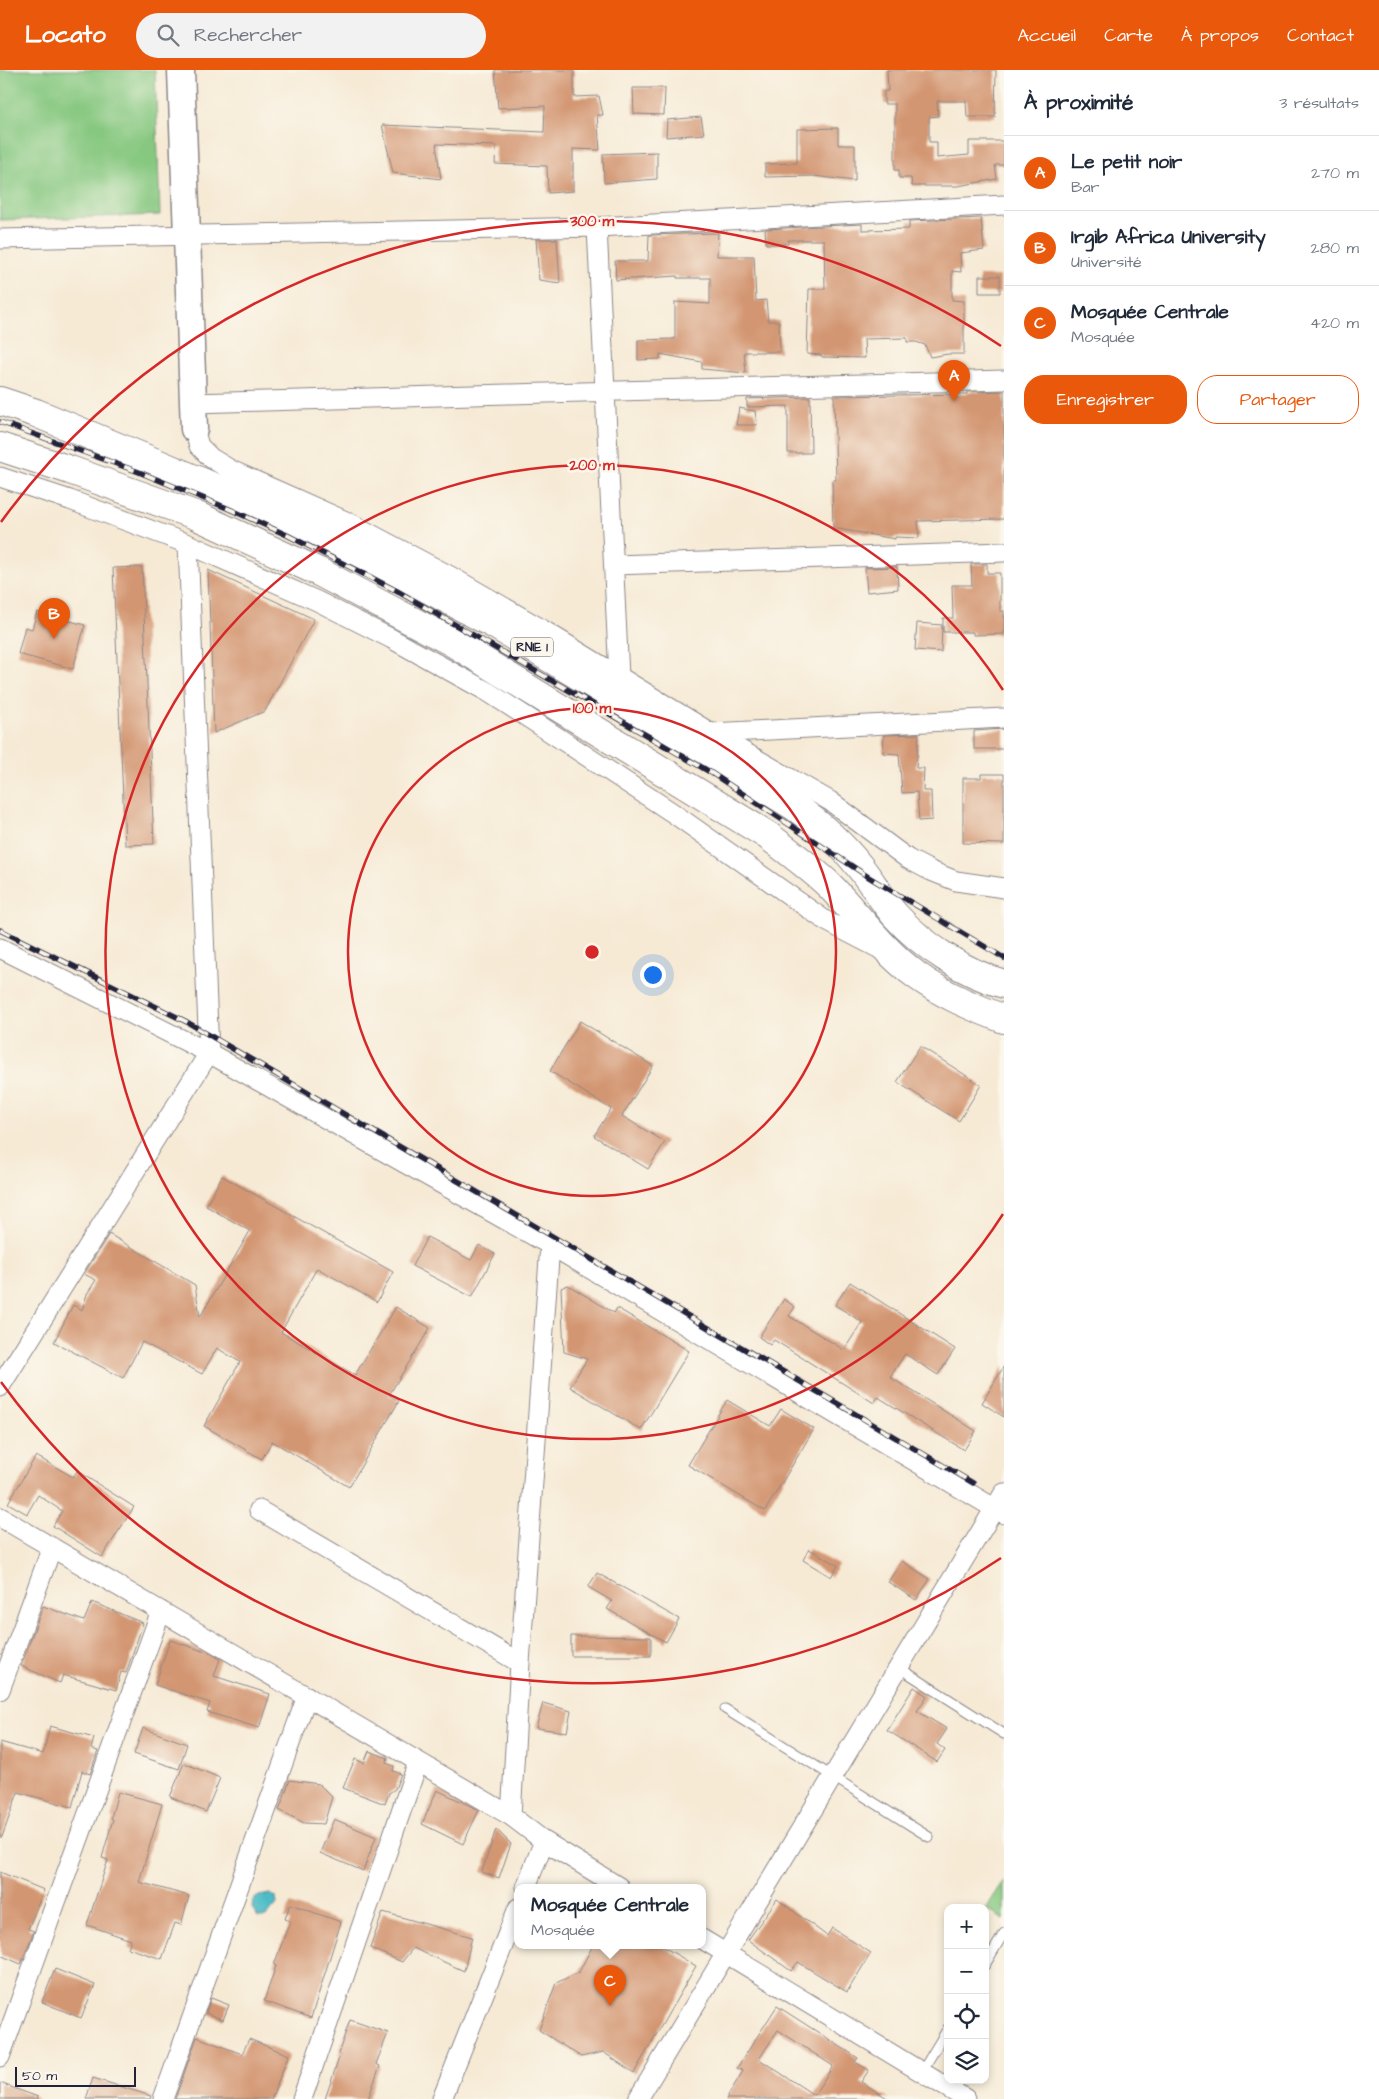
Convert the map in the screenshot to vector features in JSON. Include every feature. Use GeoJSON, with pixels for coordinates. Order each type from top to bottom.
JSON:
{"type":"FeatureCollection","features":[{"type":"Feature","properties":{"kind":"highway","name":"RNIE 1"},"geometry":{"type":"LineString","coordinates":[[0,401],[104,441],[278,514],[378,562],[497,626],[810,817],[848,854],[885,903],[913,932],[978,976],[1004,984]]}},
{"type":"Feature","properties":{"kind":"highway","name":"RNIE 1"},"geometry":{"type":"LineString","coordinates":[[0,446],[195,516],[319,572],[452,642],[767,835],[830,886],[891,954],[916,975],[961,1002],[1004,1019]]}},
{"type":"Feature","properties":{"kind":"street"},"geometry":{"type":"LineString","coordinates":[[181,70],[194,429],[199,446],[211,458],[231,470],[350,523],[492,600],[711,733],[830,801],[908,859],[931,872],[956,882],[1004,888]]}},
{"type":"Feature","properties":{"kind":"street"},"geometry":{"type":"LineString","coordinates":[[0,239],[597,227],[1004,205]]}},
{"type":"Feature","properties":{"kind":"street"},"geometry":{"type":"LineString","coordinates":[[597,227],[619,677]]}},
{"type":"Feature","properties":{"kind":"street"},"geometry":{"type":"LineString","coordinates":[[193,404],[1004,380]]}},
{"type":"Feature","properties":{"kind":"street"},"geometry":{"type":"LineString","coordinates":[[0,477],[70,500],[188,544],[316,600],[454,673],[530,719],[673,813],[826,921],[891,954]]}},
{"type":"Feature","properties":{"kind":"street"},"geometry":{"type":"LineString","coordinates":[[0,1387],[209,1053],[188,544]]}},
{"type":"Feature","properties":{"kind":"street"},"geometry":{"type":"LineString","coordinates":[[614,565],[1004,552]]}},
{"type":"Feature","properties":{"kind":"street"},"geometry":{"type":"LineString","coordinates":[[711,733],[1004,718]]}},
{"type":"Feature","properties":{"kind":"street"},"geometry":{"type":"LineString","coordinates":[[673,813],[689,786]]}},
{"type":"Feature","properties":{"kind":"street"},"geometry":{"type":"LineString","coordinates":[[0,948],[209,1053],[550,1245],[1001,1505],[898,1666],[638,2099]]}},
{"type":"Feature","properties":{"kind":"street"},"geometry":{"type":"LineString","coordinates":[[512,1816],[520,1663],[550,1245]]}},
{"type":"Feature","properties":{"kind":"street"},"geometry":{"type":"LineString","coordinates":[[259,1510],[520,1663]]}},
{"type":"Feature","properties":{"kind":"street"},"geometry":{"type":"LineString","coordinates":[[0,1517],[512,1816],[544,1841],[614,1884]]}},
{"type":"Feature","properties":{"kind":"street"},"geometry":{"type":"LineString","coordinates":[[0,1690],[52,1547]]}},
{"type":"Feature","properties":{"kind":"street"},"geometry":{"type":"LineString","coordinates":[[0,2057],[161,1611]]}},
{"type":"Feature","properties":{"kind":"street"},"geometry":{"type":"LineString","coordinates":[[163,2099],[307,1696]]}},
{"type":"Feature","properties":{"kind":"street"},"geometry":{"type":"LineString","coordinates":[[302,2099],[418,1762]]}},
{"type":"Feature","properties":{"kind":"street"},"geometry":{"type":"LineString","coordinates":[[527,1884],[544,1841]]}},
{"type":"Feature","properties":{"kind":"street"},"geometry":{"type":"LineString","coordinates":[[442,2099],[514,1918]]}},
{"type":"Feature","properties":{"kind":"street"},"geometry":{"type":"LineString","coordinates":[[706,1940],[966,2099]]}},
{"type":"Feature","properties":{"kind":"lane"},"geometry":{"type":"LineString","coordinates":[[898,1666],[1004,1734]]}},
{"type":"Feature","properties":{"kind":"lane"},"geometry":{"type":"LineString","coordinates":[[725,1710],[929,1838]]}},
{"type":"Feature","properties":{"kind":"lane"},"geometry":{"type":"LineString","coordinates":[[989,1958],[1004,1933]]}},
{"type":"Feature","properties":{"kind":"lane"},"geometry":{"type":"LineString","coordinates":[[921,2073],[944,2035]]}},
{"type":"Feature","properties":{"kind":"green space"},"geometry":{"type":"Polygon","coordinates":[[[0,70],[155,70],[160,215],[0,220],[0,70]]]}},
{"type":"Feature","properties":{"kind":"green space"},"geometry":{"type":"Polygon","coordinates":[[[1004,1880],[1004,1920],[989,1911],[989,1904],[1004,1880]]]}},
{"type":"Feature","properties":{"kind":"water"},"geometry":{"type":"Polygon","coordinates":[[[270,1894],[276,1897],[277,1904],[266,1917],[258,1917],[252,1908],[253,1900],[259,1896],[270,1894]]]}},
{"type":"Feature","properties":{"kind":"building"},"geometry":{"type":"Polygon","coordinates":[[[495,70],[574,70],[574,97],[599,96],[603,115],[597,115],[600,150],[573,149],[573,191],[548,193],[547,166],[495,164],[496,146],[436,144],[441,179],[393,173],[382,125],[544,132],[545,106],[498,108],[495,70]]]}},
{"type":"Feature","properties":{"kind":"building"},"geometry":{"type":"Polygon","coordinates":[[[887,70],[996,70],[995,117],[967,117],[966,101],[937,101],[938,116],[929,117],[929,142],[937,142],[937,158],[969,155],[969,141],[1004,141],[1004,165],[995,165],[997,179],[958,186],[912,186],[911,178],[899,178],[899,170],[895,170],[895,104],[884,104],[884,91],[888,91],[887,70]]]}},
{"type":"Feature","properties":{"kind":"building"},"geometry":{"type":"Polygon","coordinates":[[[633,88],[665,88],[664,115],[634,114],[633,88]]]}},
{"type":"Feature","properties":{"kind":"building"},"geometry":{"type":"Polygon","coordinates":[[[701,117],[704,134],[666,137],[667,120],[701,117]]]}},
{"type":"Feature","properties":{"kind":"building"},"geometry":{"type":"Polygon","coordinates":[[[838,128],[838,145],[855,145],[855,181],[813,176],[765,177],[765,164],[797,163],[797,129],[838,128]]]}},
{"type":"Feature","properties":{"kind":"building"},"geometry":{"type":"Polygon","coordinates":[[[657,152],[657,179],[604,183],[603,154],[657,152]]]}},
{"type":"Feature","properties":{"kind":"building"},"geometry":{"type":"Polygon","coordinates":[[[981,218],[984,250],[960,253],[961,272],[952,271],[952,300],[964,301],[964,354],[930,357],[925,345],[907,342],[907,338],[864,339],[865,358],[822,357],[821,355],[807,354],[809,289],[825,289],[824,240],[788,240],[788,244],[766,244],[765,229],[862,224],[862,230],[909,229],[909,221],[981,218]]]}},
{"type":"Feature","properties":{"kind":"building"},"geometry":{"type":"Polygon","coordinates":[[[718,233],[717,256],[754,256],[756,301],[766,300],[768,321],[779,321],[780,352],[744,352],[746,373],[702,369],[702,362],[660,354],[660,359],[638,360],[638,340],[675,339],[675,302],[710,304],[710,278],[677,278],[677,276],[616,280],[615,261],[648,261],[649,235],[718,233]]]}},
{"type":"Feature","properties":{"kind":"building"},"geometry":{"type":"Polygon","coordinates":[[[536,239],[557,239],[560,283],[539,280],[536,239]]]}},
{"type":"Feature","properties":{"kind":"building"},"geometry":{"type":"Polygon","coordinates":[[[979,276],[1000,276],[1000,293],[979,293],[979,276]]]}},
{"type":"Feature","properties":{"kind":"building"},"geometry":{"type":"Polygon","coordinates":[[[1004,391],[1004,519],[918,521],[919,538],[895,537],[895,539],[833,528],[832,480],[836,480],[834,396],[967,394],[967,392],[1004,391]]]}},
{"type":"Feature","properties":{"kind":"building"},"geometry":{"type":"Polygon","coordinates":[[[810,397],[811,453],[788,453],[788,406],[747,407],[747,399],[810,397]]]}},
{"type":"Feature","properties":{"kind":"building"},"geometry":{"type":"Polygon","coordinates":[[[739,408],[755,411],[757,425],[736,425],[739,408]]]}},
{"type":"Feature","properties":{"kind":"building"},"geometry":{"type":"Polygon","coordinates":[[[971,564],[987,564],[987,573],[1000,573],[1000,611],[1004,611],[1004,634],[973,635],[973,632],[943,632],[943,618],[953,618],[952,585],[972,585],[971,564]]]}},
{"type":"Feature","properties":{"kind":"building"},"geometry":{"type":"Polygon","coordinates":[[[142,567],[154,844],[125,845],[113,568],[142,567]]]}},
{"type":"Feature","properties":{"kind":"building"},"geometry":{"type":"Polygon","coordinates":[[[897,567],[898,589],[867,592],[865,568],[897,567]]]}},
{"type":"Feature","properties":{"kind":"building"},"geometry":{"type":"Polygon","coordinates":[[[208,570],[314,619],[265,711],[214,733],[208,570]]]}},
{"type":"Feature","properties":{"kind":"building"},"geometry":{"type":"Polygon","coordinates":[[[37,612],[85,625],[73,669],[18,654],[25,627],[32,629],[37,612]]]}},
{"type":"Feature","properties":{"kind":"building"},"geometry":{"type":"Polygon","coordinates":[[[917,623],[942,625],[941,652],[915,650],[917,623]]]}},
{"type":"Feature","properties":{"kind":"building"},"geometry":{"type":"Polygon","coordinates":[[[1004,729],[1004,749],[974,749],[974,731],[1004,729]]]}},
{"type":"Feature","properties":{"kind":"building"},"geometry":{"type":"Polygon","coordinates":[[[919,734],[916,768],[924,768],[923,791],[931,791],[932,820],[919,821],[917,792],[902,793],[899,754],[883,753],[884,735],[919,734]]]}},
{"type":"Feature","properties":{"kind":"building"},"geometry":{"type":"Polygon","coordinates":[[[981,774],[1004,774],[1004,844],[963,843],[963,778],[981,778],[981,774]]]}},
{"type":"Feature","properties":{"kind":"building"},"geometry":{"type":"Polygon","coordinates":[[[580,1021],[653,1066],[622,1116],[665,1142],[648,1169],[594,1136],[611,1109],[550,1071],[580,1021]]]}},
{"type":"Feature","properties":{"kind":"building"},"geometry":{"type":"Polygon","coordinates":[[[920,1046],[981,1085],[959,1121],[897,1082],[920,1046]]]}},
{"type":"Feature","properties":{"kind":"building"},"geometry":{"type":"Polygon","coordinates":[[[222,1176],[393,1272],[377,1302],[317,1268],[281,1332],[355,1375],[396,1307],[430,1328],[389,1395],[399,1401],[349,1487],[272,1441],[262,1459],[204,1426],[240,1362],[217,1348],[202,1374],[142,1342],[123,1378],[54,1342],[73,1305],[82,1310],[87,1294],[96,1280],[84,1274],[109,1234],[195,1285],[200,1317],[250,1231],[206,1206],[222,1176]]]}},
{"type":"Feature","properties":{"kind":"building"},"geometry":{"type":"Polygon","coordinates":[[[427,1237],[471,1260],[479,1245],[495,1254],[472,1297],[412,1266],[427,1237]]]}},
{"type":"Feature","properties":{"kind":"building"},"geometry":{"type":"Polygon","coordinates":[[[850,1282],[955,1349],[938,1375],[905,1354],[890,1377],[976,1431],[964,1450],[878,1397],[874,1403],[774,1340],[770,1345],[759,1337],[784,1299],[795,1307],[789,1316],[844,1350],[862,1322],[835,1305],[850,1282]]]}},
{"type":"Feature","properties":{"kind":"building"},"geometry":{"type":"Polygon","coordinates":[[[568,1285],[614,1313],[617,1308],[689,1351],[641,1430],[570,1387],[587,1359],[564,1352],[561,1288],[568,1285]]]}},
{"type":"Feature","properties":{"kind":"building"},"geometry":{"type":"Polygon","coordinates":[[[1004,1366],[1004,1417],[982,1403],[1004,1366]]]}},
{"type":"Feature","properties":{"kind":"building"},"geometry":{"type":"Polygon","coordinates":[[[727,1400],[770,1426],[781,1409],[814,1429],[765,1511],[688,1465],[727,1400]]]}},
{"type":"Feature","properties":{"kind":"building"},"geometry":{"type":"Polygon","coordinates":[[[36,1456],[73,1477],[77,1471],[134,1507],[102,1557],[53,1526],[62,1511],[38,1495],[27,1514],[8,1503],[36,1456]]]}},
{"type":"Feature","properties":{"kind":"building"},"geometry":{"type":"Polygon","coordinates":[[[809,1549],[838,1565],[831,1577],[803,1560],[809,1549]]]}},
{"type":"Feature","properties":{"kind":"building"},"geometry":{"type":"Polygon","coordinates":[[[902,1561],[930,1579],[916,1600],[888,1582],[902,1561]]]}},
{"type":"Feature","properties":{"kind":"building"},"geometry":{"type":"Polygon","coordinates":[[[597,1573],[679,1619],[666,1642],[607,1609],[612,1601],[588,1587],[597,1573]]]}},
{"type":"Feature","properties":{"kind":"building"},"geometry":{"type":"Polygon","coordinates":[[[92,1602],[143,1623],[126,1673],[121,1672],[116,1690],[63,1675],[60,1683],[21,1666],[43,1606],[84,1621],[92,1602]]]}},
{"type":"Feature","properties":{"kind":"building"},"geometry":{"type":"Polygon","coordinates":[[[571,1636],[651,1637],[651,1656],[571,1656],[571,1636]]]}},
{"type":"Feature","properties":{"kind":"building"},"geometry":{"type":"Polygon","coordinates":[[[170,1640],[212,1654],[220,1659],[214,1676],[270,1694],[259,1728],[207,1712],[210,1703],[155,1685],[170,1640]]]}},
{"type":"Feature","properties":{"kind":"building"},"geometry":{"type":"Polygon","coordinates":[[[914,1687],[927,1696],[917,1711],[947,1729],[937,1744],[945,1750],[937,1762],[887,1730],[914,1687]]]}},
{"type":"Feature","properties":{"kind":"building"},"geometry":{"type":"Polygon","coordinates":[[[543,1703],[571,1711],[567,1732],[536,1728],[543,1703]]]}},
{"type":"Feature","properties":{"kind":"building"},"geometry":{"type":"Polygon","coordinates":[[[50,1726],[94,1738],[91,1749],[98,1751],[90,1774],[82,1771],[72,1807],[18,1792],[2,1837],[0,1837],[0,1742],[43,1754],[50,1726]]]}},
{"type":"Feature","properties":{"kind":"building"},"geometry":{"type":"Polygon","coordinates":[[[143,1728],[187,1744],[179,1769],[134,1754],[143,1728]]]}},
{"type":"Feature","properties":{"kind":"building"},"geometry":{"type":"Polygon","coordinates":[[[369,1751],[388,1758],[386,1763],[394,1766],[393,1771],[401,1774],[395,1789],[389,1793],[385,1804],[343,1788],[355,1759],[364,1763],[369,1751]]]}},
{"type":"Feature","properties":{"kind":"building"},"geometry":{"type":"Polygon","coordinates":[[[184,1763],[220,1778],[206,1812],[170,1797],[184,1763]]]}},
{"type":"Feature","properties":{"kind":"building"},"geometry":{"type":"Polygon","coordinates":[[[290,1780],[319,1784],[332,1797],[324,1824],[304,1823],[279,1810],[290,1780]]]}},
{"type":"Feature","properties":{"kind":"building"},"geometry":{"type":"Polygon","coordinates":[[[437,1790],[479,1810],[463,1844],[422,1824],[437,1790]]]}},
{"type":"Feature","properties":{"kind":"building"},"geometry":{"type":"Polygon","coordinates":[[[118,1792],[162,1804],[139,1882],[189,1896],[181,1925],[175,1923],[162,1959],[128,1948],[131,1940],[87,1925],[108,1860],[102,1858],[113,1819],[111,1818],[118,1792]]]}},
{"type":"Feature","properties":{"kind":"building"},"geometry":{"type":"Polygon","coordinates":[[[334,1819],[376,1837],[363,1871],[320,1853],[334,1819]]]}},
{"type":"Feature","properties":{"kind":"building"},"geometry":{"type":"Polygon","coordinates":[[[496,1829],[511,1844],[499,1878],[482,1872],[496,1829]]]}},
{"type":"Feature","properties":{"kind":"building"},"geometry":{"type":"Polygon","coordinates":[[[0,1872],[44,1890],[28,1929],[34,1931],[21,1964],[0,1955],[0,1872]]]}},
{"type":"Feature","properties":{"kind":"building"},"geometry":{"type":"Polygon","coordinates":[[[777,1899],[827,1936],[832,1928],[871,1953],[847,1992],[798,1962],[791,1971],[748,1940],[777,1899]]]}},
{"type":"Feature","properties":{"kind":"building"},"geometry":{"type":"Polygon","coordinates":[[[290,1904],[341,1922],[311,2018],[264,2001],[276,1966],[274,1965],[290,1921],[285,1919],[290,1904]]]}},
{"type":"Feature","properties":{"kind":"building"},"geometry":{"type":"Polygon","coordinates":[[[383,1912],[472,1937],[464,1971],[413,1948],[402,1962],[370,1948],[383,1912]]]}},
{"type":"Feature","properties":{"kind":"building"},"geometry":{"type":"Polygon","coordinates":[[[591,1949],[667,1949],[696,1966],[634,2073],[603,2052],[581,2057],[539,2030],[556,1983],[579,1972],[591,1949]]]}},
{"type":"Feature","properties":{"kind":"building"},"geometry":{"type":"Polygon","coordinates":[[[55,1969],[95,1985],[81,2018],[42,2002],[55,1969]]]}},
{"type":"Feature","properties":{"kind":"building"},"geometry":{"type":"Polygon","coordinates":[[[211,1998],[229,2005],[223,2020],[206,2013],[211,1998]]]}},
{"type":"Feature","properties":{"kind":"building"},"geometry":{"type":"Polygon","coordinates":[[[777,2006],[858,2058],[855,2062],[869,2070],[861,2082],[889,2099],[726,2099],[743,2071],[737,2068],[777,2006]],[[778,2030],[759,2059],[814,2095],[833,2066],[778,2030]]]}},
{"type":"Feature","properties":{"kind":"building"},"geometry":{"type":"Polygon","coordinates":[[[350,2020],[388,2033],[376,2064],[380,2066],[368,2099],[325,2099],[340,2055],[338,2054],[350,2020]]]}},
{"type":"Feature","properties":{"kind":"building"},"geometry":{"type":"Polygon","coordinates":[[[197,2037],[242,2054],[249,2039],[289,2055],[271,2099],[175,2099],[197,2037]]]}},
{"type":"Feature","properties":{"kind":"building"},"geometry":{"type":"Polygon","coordinates":[[[93,2078],[151,2096],[150,2099],[86,2099],[93,2078]]]}},
{"type":"Feature","properties":{"kind":"building"},"geometry":{"type":"Polygon","coordinates":[[[0,2083],[38,2097],[38,2099],[0,2099],[0,2083]]]}},
{"type":"Feature","properties":{"kind":"railway"},"geometry":{"type":"LineString","coordinates":[[0,422],[139,472],[227,508],[287,535],[397,591],[710,772],[867,876],[1004,958]]}},
{"type":"Feature","properties":{"kind":"railway"},"geometry":{"type":"LineString","coordinates":[[0,930],[187,1022],[973,1483]]}},
{"type":"Feature","properties":{"kind":"place","name":"Le petit noir"},"geometry":{"type":"Point","coordinates":[954,401]}},
{"type":"Feature","properties":{"kind":"place","name":"Irgib Africa University"},"geometry":{"type":"Point","coordinates":[54,639]}},
{"type":"Feature","properties":{"kind":"place","name":"Mosquée Centrale"},"geometry":{"type":"Point","coordinates":[610,2006]}}]}
